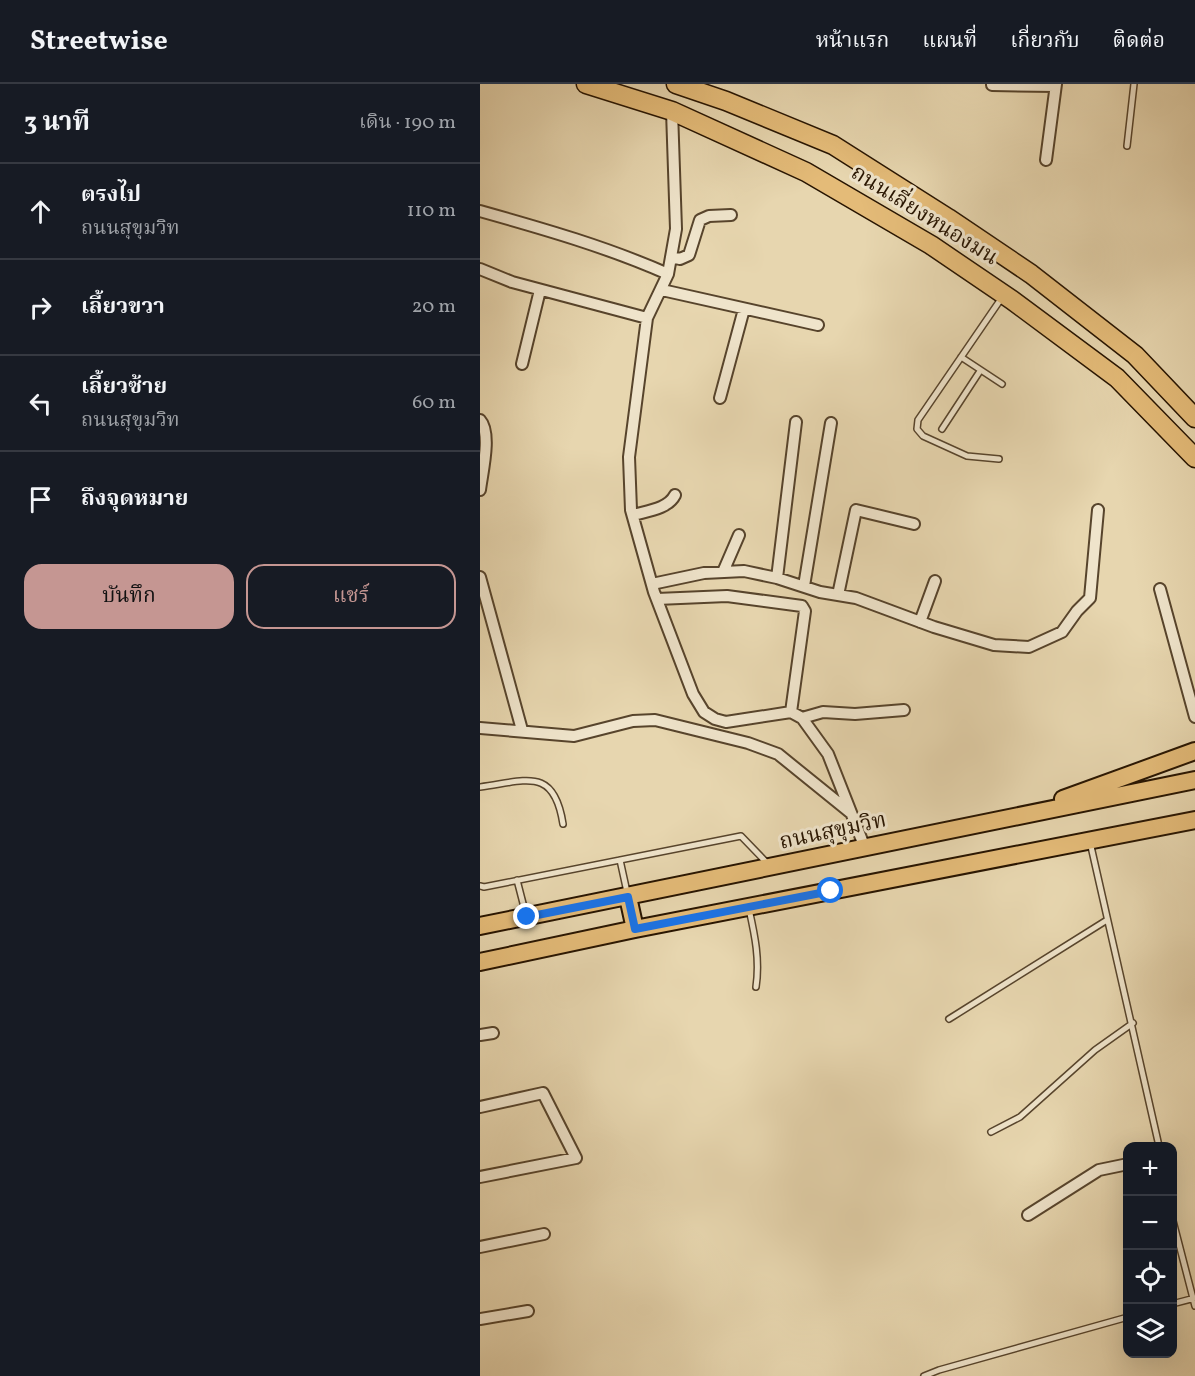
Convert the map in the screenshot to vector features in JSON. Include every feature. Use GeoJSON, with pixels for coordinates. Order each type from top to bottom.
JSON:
{"type":"FeatureCollection","features":[{"type":"Feature","properties":{"kind":"highway","name":"ถนนเลี่ยงหนองมน"},"geometry":{"type":"LineString","coordinates":[[586,84],[672,111],[806,172],[931,244],[1117,378],[1195,458]]}},
{"type":"Feature","properties":{"kind":"highway","name":"ถนนเลี่ยงหนองมน"},"geometry":{"type":"LineString","coordinates":[[676,84],[726,100],[833,146],[948,218],[1031,274],[1135,355],[1195,418]]}},
{"type":"Feature","properties":{"kind":"highway"},"geometry":{"type":"LineString","coordinates":[[931,244],[948,218]]}},
{"type":"Feature","properties":{"kind":"main road"},"geometry":{"type":"LineString","coordinates":[[1023,814],[1099,784],[1195,751]]}},
{"type":"Feature","properties":{"kind":"main road","name":"ถนนสุขุมวิท"},"geometry":{"type":"LineString","coordinates":[[480,926],[1195,780]]}},
{"type":"Feature","properties":{"kind":"main road"},"geometry":{"type":"LineString","coordinates":[[480,962],[635,929],[1195,820]]}},
{"type":"Feature","properties":{"kind":"main road"},"geometry":{"type":"LineString","coordinates":[[628,897],[635,929]]}},
{"type":"Feature","properties":{"kind":"street"},"geometry":{"type":"LineString","coordinates":[[992,86],[1056,85],[1046,160]]}},
{"type":"Feature","properties":{"kind":"street"},"geometry":{"type":"LineString","coordinates":[[672,111],[676,229],[668,274],[647,318],[629,457],[633,515],[657,599],[693,694],[704,712],[715,719],[726,722],[791,712],[802,718],[828,754],[865,848]]}},
{"type":"Feature","properties":{"kind":"street"},"geometry":{"type":"LineString","coordinates":[[480,212],[630,257],[668,274]]}},
{"type":"Feature","properties":{"kind":"street"},"geometry":{"type":"LineString","coordinates":[[671,257],[680,259],[689,255],[700,220],[710,216],[730,215]]}},
{"type":"Feature","properties":{"kind":"street"},"geometry":{"type":"LineString","coordinates":[[480,269],[512,282],[647,318]]}},
{"type":"Feature","properties":{"kind":"street"},"geometry":{"type":"LineString","coordinates":[[522,364],[540,290]]}},
{"type":"Feature","properties":{"kind":"street"},"geometry":{"type":"LineString","coordinates":[[662,290],[818,325]]}},
{"type":"Feature","properties":{"kind":"street"},"geometry":{"type":"LineString","coordinates":[[720,398],[744,309]]}},
{"type":"Feature","properties":{"kind":"street"},"geometry":{"type":"LineString","coordinates":[[480,420],[487,435],[480,490]]}},
{"type":"Feature","properties":{"kind":"street"},"geometry":{"type":"LineString","coordinates":[[777,578],[796,422]]}},
{"type":"Feature","properties":{"kind":"street"},"geometry":{"type":"LineString","coordinates":[[804,586],[831,423]]}},
{"type":"Feature","properties":{"kind":"street"},"geometry":{"type":"LineString","coordinates":[[633,515],[664,506],[672,501],[675,495]]}},
{"type":"Feature","properties":{"kind":"street"},"geometry":{"type":"LineString","coordinates":[[838,595],[856,510],[914,524]]}},
{"type":"Feature","properties":{"kind":"street"},"geometry":{"type":"LineString","coordinates":[[652,584],[704,573],[744,571],[856,598],[920,622],[994,645],[1029,647],[1062,632],[1090,598],[1098,510]]}},
{"type":"Feature","properties":{"kind":"street"},"geometry":{"type":"LineString","coordinates":[[723,572],[739,535]]}},
{"type":"Feature","properties":{"kind":"street"},"geometry":{"type":"LineString","coordinates":[[480,577],[522,730]]}},
{"type":"Feature","properties":{"kind":"street"},"geometry":{"type":"LineString","coordinates":[[920,622],[935,581]]}},
{"type":"Feature","properties":{"kind":"street"},"geometry":{"type":"LineString","coordinates":[[1160,589],[1195,717]]}},
{"type":"Feature","properties":{"kind":"street"},"geometry":{"type":"LineString","coordinates":[[657,599],[727,596],[802,606],[805,611],[791,712]]}},
{"type":"Feature","properties":{"kind":"street"},"geometry":{"type":"LineString","coordinates":[[802,718],[823,712],[855,714],[904,710]]}},
{"type":"Feature","properties":{"kind":"street"},"geometry":{"type":"LineString","coordinates":[[480,728],[574,736],[633,721],[655,720],[727,738],[778,754],[851,813]]}},
{"type":"Feature","properties":{"kind":"street"},"geometry":{"type":"LineString","coordinates":[[480,1035],[494,1032]]}},
{"type":"Feature","properties":{"kind":"street"},"geometry":{"type":"LineString","coordinates":[[480,1107],[543,1094],[576,1158],[480,1177]]}},
{"type":"Feature","properties":{"kind":"street"},"geometry":{"type":"LineString","coordinates":[[1028,1215],[1099,1170],[1123,1165]]}},
{"type":"Feature","properties":{"kind":"street"},"geometry":{"type":"LineString","coordinates":[[480,1247],[544,1234]]}},
{"type":"Feature","properties":{"kind":"street"},"geometry":{"type":"LineString","coordinates":[[480,1318],[528,1311]]}},
{"type":"Feature","properties":{"kind":"lane"},"geometry":{"type":"LineString","coordinates":[[1128,146],[1134,84]]}},
{"type":"Feature","properties":{"kind":"lane"},"geometry":{"type":"LineString","coordinates":[[999,459],[967,456],[923,436],[917,429],[918,420],[1004,295]]}},
{"type":"Feature","properties":{"kind":"lane"},"geometry":{"type":"LineString","coordinates":[[961,357],[1002,384]]}},
{"type":"Feature","properties":{"kind":"lane"},"geometry":{"type":"LineString","coordinates":[[942,429],[980,370]]}},
{"type":"Feature","properties":{"kind":"lane"},"geometry":{"type":"LineString","coordinates":[[480,787],[539,781],[553,790],[561,807],[563,824]]}},
{"type":"Feature","properties":{"kind":"lane"},"geometry":{"type":"LineString","coordinates":[[480,886],[741,836],[771,867]]}},
{"type":"Feature","properties":{"kind":"lane"},"geometry":{"type":"LineString","coordinates":[[1090,840],[1158,1142]]}},
{"type":"Feature","properties":{"kind":"lane"},"geometry":{"type":"LineString","coordinates":[[620,860],[628,897]]}},
{"type":"Feature","properties":{"kind":"lane"},"geometry":{"type":"LineString","coordinates":[[517,880],[527,917]]}},
{"type":"Feature","properties":{"kind":"lane"},"geometry":{"type":"LineString","coordinates":[[749,907],[758,954],[759,968],[756,987]]}},
{"type":"Feature","properties":{"kind":"lane"},"geometry":{"type":"LineString","coordinates":[[949,1018],[1107,920]]}},
{"type":"Feature","properties":{"kind":"lane"},"geometry":{"type":"LineString","coordinates":[[991,1132],[1020,1117],[1095,1050],[1132,1023]]}},
{"type":"Feature","properties":{"kind":"lane"},"geometry":{"type":"LineString","coordinates":[[1177,1240],[1195,1306]]}},
{"type":"Feature","properties":{"kind":"lane"},"geometry":{"type":"LineString","coordinates":[[1177,1303],[1194,1298]]}},
{"type":"Feature","properties":{"kind":"lane"},"geometry":{"type":"LineString","coordinates":[[924,1376],[1123,1318]]}},
{"type":"Feature","properties":{"kind":"route"},"geometry":{"type":"LineString","coordinates":[[527,917],[628,897],[635,929],[831,891]]}}]}
